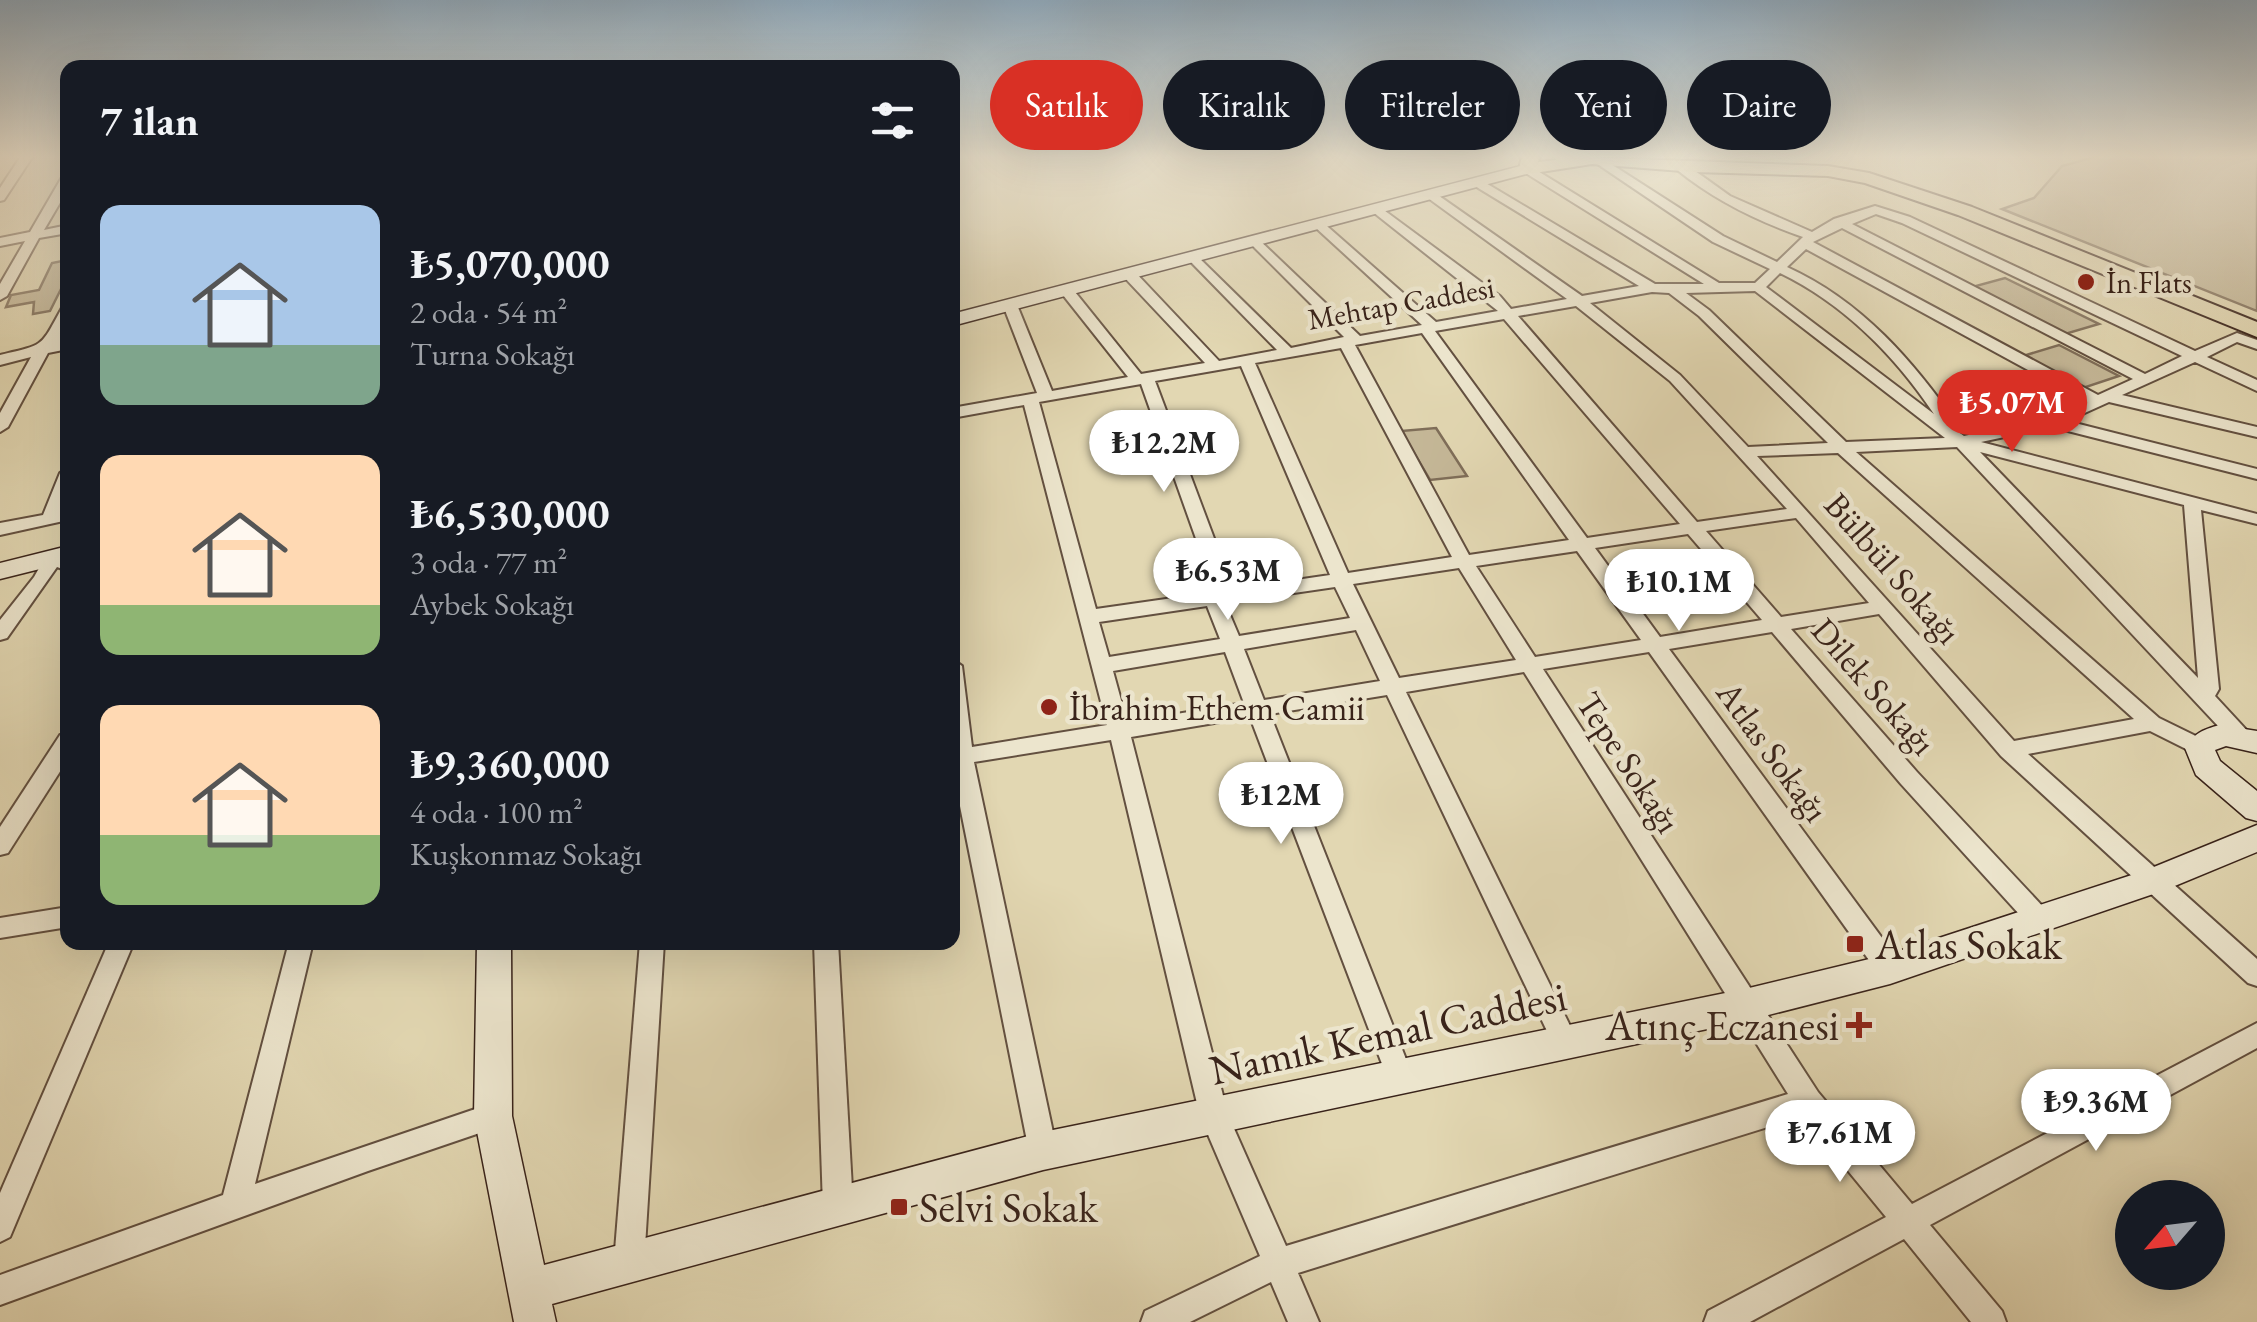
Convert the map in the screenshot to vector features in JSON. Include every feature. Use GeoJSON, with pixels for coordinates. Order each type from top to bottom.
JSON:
{"type":"FeatureCollection","features":[{"type":"Feature","properties":{"kind":"main road"},"geometry":{"type":"LineString","coordinates":[[1974,218],[2247,334]]}},
{"type":"Feature","properties":{"kind":"main road"},"geometry":{"type":"LineString","coordinates":[[2001,218],[2257,321]]}},
{"type":"Feature","properties":{"kind":"street"},"geometry":{"type":"LineString","coordinates":[[0,296],[43,218]]}},
{"type":"Feature","properties":{"kind":"street"},"geometry":{"type":"LineString","coordinates":[[960,318],[1346,218]]}},
{"type":"Feature","properties":{"kind":"street","name":"Dilek Sokağı"},"geometry":{"type":"LineString","coordinates":[[1387,218],[1496,300],[1909,778],[2038,918]]}},
{"type":"Feature","properties":{"kind":"street","name":"Bülbül Sokağı"},"geometry":{"type":"LineString","coordinates":[[1464,218],[1580,301],[1676,378],[1800,512],[2009,750],[2257,975]]}},
{"type":"Feature","properties":{"kind":"street"},"geometry":{"type":"LineString","coordinates":[[1535,218],[1652,288]]}},
{"type":"Feature","properties":{"kind":"street"},"geometry":{"type":"LineString","coordinates":[[1613,218],[1713,284]]}},
{"type":"Feature","properties":{"kind":"street"},"geometry":{"type":"LineString","coordinates":[[1685,218],[1718,239],[1809,282],[1863,321],[1920,382],[1961,442],[2257,519]]}},
{"type":"Feature","properties":{"kind":"street"},"geometry":{"type":"LineString","coordinates":[[1762,218],[2104,399],[2257,432]]}},
{"type":"Feature","properties":{"kind":"street"},"geometry":{"type":"LineString","coordinates":[[1852,218],[1810,240],[1758,287],[1961,442],[2249,739]]}},
{"type":"Feature","properties":{"kind":"street"},"geometry":{"type":"LineString","coordinates":[[1901,218],[2257,386]]}},
{"type":"Feature","properties":{"kind":"street"},"geometry":{"type":"LineString","coordinates":[[1839,222],[2146,380]]}},
{"type":"Feature","properties":{"kind":"street","name":"Atlas Sokağı"},"geometry":{"type":"LineString","coordinates":[[1320,224],[1430,328],[1579,543],[1890,968]]}},
{"type":"Feature","properties":{"kind":"street"},"geometry":{"type":"LineString","coordinates":[[0,242],[60,230]]}},
{"type":"Feature","properties":{"kind":"street","name":"Tepe Sokağı"},"geometry":{"type":"LineString","coordinates":[[1256,241],[1350,340],[1464,560],[1808,1100],[1991,1322]]}},
{"type":"Feature","properties":{"kind":"street"},"geometry":{"type":"LineString","coordinates":[[1194,256],[1286,351]]}},
{"type":"Feature","properties":{"kind":"street"},"geometry":{"type":"LineString","coordinates":[[1129,274],[1214,366]]}},
{"type":"Feature","properties":{"kind":"street","name":"Mehtap Caddesi"},"geometry":{"type":"LineString","coordinates":[[960,412],[1652,288],[1673,290],[1713,284],[1758,287]]}},
{"type":"Feature","properties":{"kind":"street"},"geometry":{"type":"LineString","coordinates":[[1066,290],[1141,377],[1220,597],[1232,647],[1400,1077]]}},
{"type":"Feature","properties":{"kind":"street"},"geometry":{"type":"LineString","coordinates":[[1673,290],[1704,313],[1842,447],[2152,723],[2200,748],[2207,768],[2257,808]]}},
{"type":"Feature","properties":{"kind":"street"},"geometry":{"type":"LineString","coordinates":[[1010,305],[1038,398],[1086,617],[1119,731],[1214,1116],[1304,1322]]}},
{"type":"Feature","properties":{"kind":"street"},"geometry":{"type":"LineString","coordinates":[[0,427],[60,327]]}},
{"type":"Feature","properties":{"kind":"street"},"geometry":{"type":"LineString","coordinates":[[1746,452],[1961,442],[2052,422],[2247,334],[2257,345]]}},
{"type":"Feature","properties":{"kind":"street"},"geometry":{"type":"LineString","coordinates":[[0,360],[60,346]]}},
{"type":"Feature","properties":{"kind":"street"},"geometry":{"type":"LineString","coordinates":[[1246,359],[1340,579],[1565,1042]]}},
{"type":"Feature","properties":{"kind":"street"},"geometry":{"type":"LineString","coordinates":[[2052,422],[2257,474]]}},
{"type":"Feature","properties":{"kind":"street"},"geometry":{"type":"LineString","coordinates":[[2192,502],[2209,689],[2204,696]]}},
{"type":"Feature","properties":{"kind":"street"},"geometry":{"type":"LineString","coordinates":[[1086,617],[1800,512]]}},
{"type":"Feature","properties":{"kind":"street"},"geometry":{"type":"LineString","coordinates":[[0,528],[59,517]]}},
{"type":"Feature","properties":{"kind":"street"},"geometry":{"type":"LineString","coordinates":[[0,571],[60,560]]}},
{"type":"Feature","properties":{"kind":"street"},"geometry":{"type":"LineString","coordinates":[[0,633],[60,562]]}},
{"type":"Feature","properties":{"kind":"street"},"geometry":{"type":"LineString","coordinates":[[960,757],[1885,607]]}},
{"type":"Feature","properties":{"kind":"street"},"geometry":{"type":"LineString","coordinates":[[1100,666],[1362,623]]}},
{"type":"Feature","properties":{"kind":"street"},"geometry":{"type":"LineString","coordinates":[[2009,750],[2152,723]]}},
{"type":"Feature","properties":{"kind":"street"},"geometry":{"type":"LineString","coordinates":[[2200,748],[2213,736],[2249,739]]}},
{"type":"Feature","properties":{"kind":"street"},"geometry":{"type":"LineString","coordinates":[[0,846],[60,753]]}},
{"type":"Feature","properties":{"kind":"street"},"geometry":{"type":"LineString","coordinates":[[960,771],[1043,1151]]}},
{"type":"Feature","properties":{"kind":"street","name":"Namık Kemal Caddesi"},"geometry":{"type":"LineString","coordinates":[[532,1306],[628,1263],[1043,1151],[1746,1005],[1890,968],[2154,881],[2257,838]]}},
{"type":"Feature","properties":{"kind":"street"},"geometry":{"type":"LineString","coordinates":[[0,928],[60,918]]}},
{"type":"Feature","properties":{"kind":"street"},"geometry":{"type":"LineString","coordinates":[[0,1226],[119,950]]}},
{"type":"Feature","properties":{"kind":"street"},"geometry":{"type":"LineString","coordinates":[[235,1206],[299,950]]}},
{"type":"Feature","properties":{"kind":"street"},"geometry":{"type":"LineString","coordinates":[[494,950],[493,1116],[532,1306]]}},
{"type":"Feature","properties":{"kind":"street"},"geometry":{"type":"LineString","coordinates":[[628,1263],[651,950]]}},
{"type":"Feature","properties":{"kind":"street"},"geometry":{"type":"LineString","coordinates":[[826,950],[838,1206]]}},
{"type":"Feature","properties":{"kind":"street"},"geometry":{"type":"LineString","coordinates":[[1720,1322],[2257,1035]]}},
{"type":"Feature","properties":{"kind":"street"},"geometry":{"type":"LineString","coordinates":[[1156,1322],[1277,1264],[1808,1100]]}},
{"type":"Feature","properties":{"kind":"street"},"geometry":{"type":"LineString","coordinates":[[0,1290],[493,1116]]}},
{"type":"Feature","properties":{"kind":"shaded area"},"geometry":{"type":"Polygon","coordinates":[[[2024,218],[2257,218],[2257,311],[2024,218]]]}},
{"type":"Feature","properties":{"kind":"shaded area"},"geometry":{"type":"Polygon","coordinates":[[[60,261],[60,291],[50,311],[33,314],[34,302],[6,307],[11,295],[39,290],[52,263],[60,261]]]}},
{"type":"Feature","properties":{"kind":"shaded area"},"geometry":{"type":"Polygon","coordinates":[[[2005,278],[2099,324],[2065,334],[1972,287],[2005,278]]]}},
{"type":"Feature","properties":{"kind":"shaded area"},"geometry":{"type":"Polygon","coordinates":[[[2059,345],[2119,376],[2083,388],[2023,356],[2059,345]]]}},
{"type":"Feature","properties":{"kind":"shaded area"},"geometry":{"type":"Polygon","coordinates":[[[1436,428],[1467,476],[1430,480],[1401,431],[1436,428]]]}},
{"type":"Feature","properties":{"kind":"place","name":"İn Flats"},"geometry":{"type":"Point","coordinates":[2086,282]}},
{"type":"Feature","properties":{"kind":"place","name":"İbrahim Ethem Camii"},"geometry":{"type":"Point","coordinates":[1049,707]}},
{"type":"Feature","properties":{"kind":"place","name":"Atlas Sokak"},"geometry":{"type":"Point","coordinates":[1855,944]}},
{"type":"Feature","properties":{"kind":"place","name":"Atınç Eczanesi"},"geometry":{"type":"Point","coordinates":[1859,1025]}},
{"type":"Feature","properties":{"kind":"place","name":"Selvi Sokak"},"geometry":{"type":"Point","coordinates":[899,1207]}}]}
